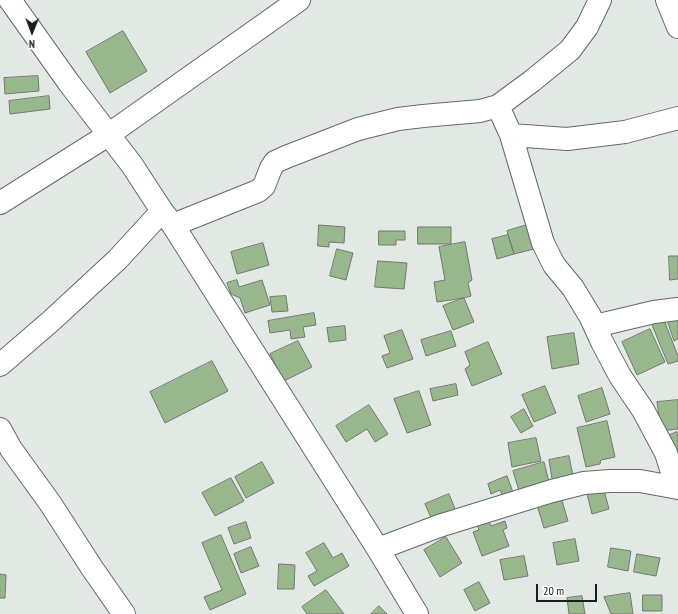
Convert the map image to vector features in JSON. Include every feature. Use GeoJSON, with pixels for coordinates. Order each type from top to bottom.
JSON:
{"type":"FeatureCollection","features":[{"type":"Feature","properties":{"kind":"street"},"geometry":{"type":"LineString","coordinates":[[10,0],[69,83],[132,165],[378,549],[417,614]]}},
{"type":"Feature","properties":{"kind":"street"},"geometry":{"type":"LineString","coordinates":[[0,203],[108,134],[299,0]]}},
{"type":"Feature","properties":{"kind":"street"},"geometry":{"type":"LineString","coordinates":[[0,365],[51,321],[118,259],[167,218],[258,191],[264,186],[271,168],[276,162],[358,129],[398,119],[480,111],[498,106],[570,50],[587,27],[600,0]]}},
{"type":"Feature","properties":{"kind":"street"},"geometry":{"type":"LineString","coordinates":[[667,0],[678,27]]}},
{"type":"Feature","properties":{"kind":"street"},"geometry":{"type":"LineString","coordinates":[[498,106],[511,135],[543,243],[554,265],[572,288],[590,316],[616,369],[643,410],[666,453],[678,488]]}},
{"type":"Feature","properties":{"kind":"street"},"geometry":{"type":"LineString","coordinates":[[511,135],[567,139],[625,132],[678,118]]}},
{"type":"Feature","properties":{"kind":"street"},"geometry":{"type":"LineString","coordinates":[[594,326],[654,312],[678,309]]}},
{"type":"Feature","properties":{"kind":"street"},"geometry":{"type":"LineString","coordinates":[[0,429],[6,454],[50,504],[124,614]]}},
{"type":"Feature","properties":{"kind":"street"},"geometry":{"type":"LineString","coordinates":[[378,549],[439,526],[552,491],[584,483],[640,481],[678,488]]}},
{"type":"Feature","properties":{"kind":"building"},"geometry":{"type":"Polygon","coordinates":[[[123,31],[147,71],[110,93],[86,52],[123,31]]]}},
{"type":"Feature","properties":{"kind":"building"},"geometry":{"type":"Polygon","coordinates":[[[38,76],[39,91],[5,94],[4,78],[38,76]]]}},
{"type":"Feature","properties":{"kind":"building"},"geometry":{"type":"Polygon","coordinates":[[[49,96],[50,109],[10,114],[9,101],[49,96]]]}},
{"type":"Feature","properties":{"kind":"building"},"geometry":{"type":"Polygon","coordinates":[[[319,225],[345,227],[344,243],[329,242],[329,247],[318,246],[319,225]]]}},
{"type":"Feature","properties":{"kind":"building"},"geometry":{"type":"Polygon","coordinates":[[[527,225],[534,249],[514,254],[507,231],[527,225]]]}},
{"type":"Feature","properties":{"kind":"building"},"geometry":{"type":"Polygon","coordinates":[[[418,227],[451,227],[451,244],[418,244],[418,227]]]}},
{"type":"Feature","properties":{"kind":"building"},"geometry":{"type":"Polygon","coordinates":[[[379,231],[405,231],[405,240],[396,240],[396,245],[379,245],[379,231]]]}},
{"type":"Feature","properties":{"kind":"building"},"geometry":{"type":"Polygon","coordinates":[[[508,235],[514,254],[497,259],[492,239],[508,235]]]}},
{"type":"Feature","properties":{"kind":"building"},"geometry":{"type":"Polygon","coordinates":[[[465,242],[472,280],[468,283],[471,296],[437,302],[434,282],[445,280],[439,247],[465,242]]]}},
{"type":"Feature","properties":{"kind":"building"},"geometry":{"type":"Polygon","coordinates":[[[263,243],[269,265],[237,274],[231,252],[263,243]]]}},
{"type":"Feature","properties":{"kind":"building"},"geometry":{"type":"Polygon","coordinates":[[[337,249],[353,253],[346,280],[330,276],[337,249]]]}},
{"type":"Feature","properties":{"kind":"building"},"geometry":{"type":"Polygon","coordinates":[[[669,256],[678,256],[678,279],[670,280],[669,256]]]}},
{"type":"Feature","properties":{"kind":"building"},"geometry":{"type":"Polygon","coordinates":[[[378,261],[407,263],[404,289],[375,287],[378,261]]]}},
{"type":"Feature","properties":{"kind":"building"},"geometry":{"type":"Polygon","coordinates":[[[237,280],[239,287],[262,280],[270,305],[245,313],[240,298],[231,294],[227,283],[237,280]]]}},
{"type":"Feature","properties":{"kind":"building"},"geometry":{"type":"Polygon","coordinates":[[[286,296],[288,311],[272,312],[270,297],[286,296]]]}},
{"type":"Feature","properties":{"kind":"building"},"geometry":{"type":"Polygon","coordinates":[[[464,298],[474,322],[453,330],[443,306],[464,298]]]}},
{"type":"Feature","properties":{"kind":"building"},"geometry":{"type":"Polygon","coordinates":[[[314,313],[316,325],[303,327],[305,337],[291,339],[290,330],[270,333],[268,321],[314,313]]]}},
{"type":"Feature","properties":{"kind":"building"},"geometry":{"type":"Polygon","coordinates":[[[678,313],[678,339],[674,341],[666,317],[678,313]]]}},
{"type":"Feature","properties":{"kind":"building"},"geometry":{"type":"Polygon","coordinates":[[[664,320],[678,356],[678,361],[668,364],[652,325],[664,320]]]}},
{"type":"Feature","properties":{"kind":"building"},"geometry":{"type":"Polygon","coordinates":[[[345,326],[346,340],[329,342],[327,328],[345,326]]]}},
{"type":"Feature","properties":{"kind":"building"},"geometry":{"type":"Polygon","coordinates":[[[650,329],[665,362],[637,375],[622,342],[650,329]]]}},
{"type":"Feature","properties":{"kind":"building"},"geometry":{"type":"Polygon","coordinates":[[[402,330],[413,359],[387,368],[382,356],[390,353],[384,336],[402,330]]]}},
{"type":"Feature","properties":{"kind":"building"},"geometry":{"type":"Polygon","coordinates":[[[451,331],[456,346],[426,356],[421,340],[451,331]]]}},
{"type":"Feature","properties":{"kind":"building"},"geometry":{"type":"Polygon","coordinates":[[[574,333],[579,364],[552,369],[547,337],[574,333]]]}},
{"type":"Feature","properties":{"kind":"building"},"geometry":{"type":"Polygon","coordinates":[[[298,341],[312,367],[284,381],[270,354],[298,341]]]}},
{"type":"Feature","properties":{"kind":"building"},"geometry":{"type":"Polygon","coordinates":[[[488,342],[502,374],[472,386],[465,369],[470,365],[465,352],[488,342]]]}},
{"type":"Feature","properties":{"kind":"building"},"geometry":{"type":"Polygon","coordinates":[[[212,361],[228,391],[165,423],[150,392],[212,361]]]}},
{"type":"Feature","properties":{"kind":"building"},"geometry":{"type":"Polygon","coordinates":[[[456,384],[458,395],[433,401],[430,389],[456,384]]]}},
{"type":"Feature","properties":{"kind":"building"},"geometry":{"type":"Polygon","coordinates":[[[545,386],[556,413],[534,422],[522,395],[545,386]]]}},
{"type":"Feature","properties":{"kind":"building"},"geometry":{"type":"Polygon","coordinates":[[[602,388],[610,414],[586,422],[578,396],[602,388]]]}},
{"type":"Feature","properties":{"kind":"building"},"geometry":{"type":"Polygon","coordinates":[[[419,391],[431,425],[407,433],[394,399],[419,391]]]}},
{"type":"Feature","properties":{"kind":"building"},"geometry":{"type":"Polygon","coordinates":[[[678,400],[678,429],[661,431],[657,402],[678,400]]]}},
{"type":"Feature","properties":{"kind":"building"},"geometry":{"type":"Polygon","coordinates":[[[369,405],[388,434],[375,442],[367,429],[346,442],[336,426],[369,405]]]}},
{"type":"Feature","properties":{"kind":"building"},"geometry":{"type":"Polygon","coordinates":[[[524,409],[533,426],[521,433],[511,417],[524,409]]]}},
{"type":"Feature","properties":{"kind":"building"},"geometry":{"type":"Polygon","coordinates":[[[607,421],[615,457],[601,460],[600,464],[586,467],[577,428],[607,421]]]}},
{"type":"Feature","properties":{"kind":"building"},"geometry":{"type":"Polygon","coordinates":[[[677,432],[678,436],[678,457],[667,436],[677,432]]]}},
{"type":"Feature","properties":{"kind":"building"},"geometry":{"type":"Polygon","coordinates":[[[536,438],[541,461],[512,467],[508,443],[536,438]]]}},
{"type":"Feature","properties":{"kind":"building"},"geometry":{"type":"Polygon","coordinates":[[[569,456],[574,481],[553,485],[549,460],[569,456]]]}},
{"type":"Feature","properties":{"kind":"building"},"geometry":{"type":"Polygon","coordinates":[[[262,462],[274,483],[246,498],[235,477],[262,462]]]}},
{"type":"Feature","properties":{"kind":"building"},"geometry":{"type":"Polygon","coordinates":[[[544,462],[550,486],[520,494],[513,471],[544,462]]]}},
{"type":"Feature","properties":{"kind":"building"},"geometry":{"type":"Polygon","coordinates":[[[507,476],[514,495],[504,499],[500,490],[491,494],[488,484],[507,476]]]}},
{"type":"Feature","properties":{"kind":"building"},"geometry":{"type":"Polygon","coordinates":[[[231,478],[244,501],[215,516],[202,493],[231,478]]]}},
{"type":"Feature","properties":{"kind":"building"},"geometry":{"type":"Polygon","coordinates":[[[603,486],[609,509],[592,514],[586,490],[603,486]]]}},
{"type":"Feature","properties":{"kind":"building"},"geometry":{"type":"Polygon","coordinates":[[[449,494],[456,511],[432,520],[425,504],[449,494]]]}},
{"type":"Feature","properties":{"kind":"building"},"geometry":{"type":"Polygon","coordinates":[[[561,497],[568,521],[544,528],[537,505],[561,497]]]}},
{"type":"Feature","properties":{"kind":"building"},"geometry":{"type":"Polygon","coordinates":[[[487,517],[491,526],[505,521],[507,528],[503,530],[509,546],[482,556],[473,532],[479,530],[476,521],[487,517]]]}},
{"type":"Feature","properties":{"kind":"building"},"geometry":{"type":"Polygon","coordinates":[[[246,522],[251,538],[234,544],[228,528],[246,522]]]}},
{"type":"Feature","properties":{"kind":"building"},"geometry":{"type":"Polygon","coordinates":[[[221,535],[246,594],[210,610],[204,597],[222,590],[202,543],[221,535]]]}},
{"type":"Feature","properties":{"kind":"building"},"geometry":{"type":"Polygon","coordinates":[[[446,537],[462,563],[440,577],[424,550],[446,537]]]}},
{"type":"Feature","properties":{"kind":"building"},"geometry":{"type":"Polygon","coordinates":[[[575,539],[579,561],[557,565],[553,543],[575,539]]]}},
{"type":"Feature","properties":{"kind":"building"},"geometry":{"type":"Polygon","coordinates":[[[324,543],[333,558],[342,553],[349,566],[314,586],[308,576],[317,571],[306,553],[324,543]]]}},
{"type":"Feature","properties":{"kind":"building"},"geometry":{"type":"Polygon","coordinates":[[[251,547],[259,566],[241,573],[234,554],[251,547]]]}},
{"type":"Feature","properties":{"kind":"building"},"geometry":{"type":"Polygon","coordinates":[[[611,548],[631,551],[628,571],[608,567],[611,548]]]}},
{"type":"Feature","properties":{"kind":"building"},"geometry":{"type":"Polygon","coordinates":[[[637,554],[660,558],[656,576],[634,572],[637,554]]]}},
{"type":"Feature","properties":{"kind":"building"},"geometry":{"type":"Polygon","coordinates":[[[524,556],[528,576],[504,580],[500,560],[524,556]]]}},
{"type":"Feature","properties":{"kind":"building"},"geometry":{"type":"Polygon","coordinates":[[[279,564],[295,565],[294,589],[278,589],[279,564]]]}},
{"type":"Feature","properties":{"kind":"building"},"geometry":{"type":"Polygon","coordinates":[[[0,574],[6,575],[5,598],[0,598],[0,574]]]}},
{"type":"Feature","properties":{"kind":"building"},"geometry":{"type":"Polygon","coordinates":[[[479,582],[490,603],[475,611],[464,590],[479,582]]]}},
{"type":"Feature","properties":{"kind":"building"},"geometry":{"type":"Polygon","coordinates":[[[326,590],[344,614],[307,614],[302,607],[326,590]]]}},
{"type":"Feature","properties":{"kind":"building"},"geometry":{"type":"Polygon","coordinates":[[[630,593],[633,614],[611,614],[604,597],[630,593]]]}},
{"type":"Feature","properties":{"kind":"building"},"geometry":{"type":"Polygon","coordinates":[[[643,595],[662,595],[662,611],[643,611],[643,595]]]}},
{"type":"Feature","properties":{"kind":"building"},"geometry":{"type":"Polygon","coordinates":[[[582,596],[585,614],[569,614],[567,598],[582,596]]]}},
{"type":"Feature","properties":{"kind":"building"},"geometry":{"type":"Polygon","coordinates":[[[379,606],[387,614],[371,614],[379,606]]]}}]}
